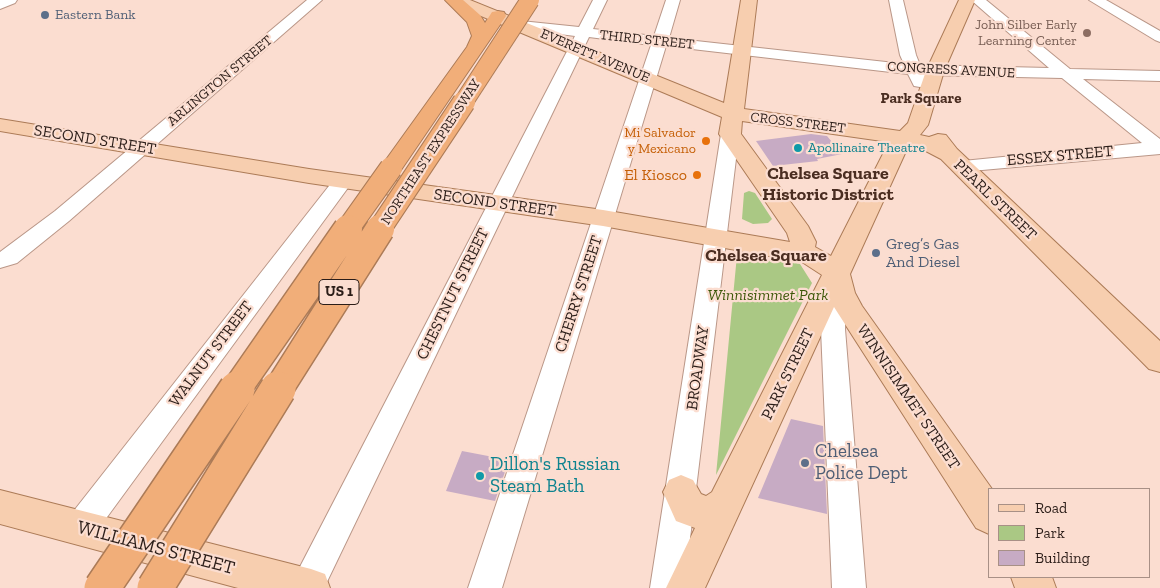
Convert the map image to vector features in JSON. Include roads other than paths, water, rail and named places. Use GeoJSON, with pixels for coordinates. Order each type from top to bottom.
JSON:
{"type":"FeatureCollection","features":[{"type":"Feature","properties":{"kind":"highway"},"geometry":{"type":"LineString","coordinates":[[455,0],[474,19],[479,28],[481,36],[475,49]]}},
{"type":"Feature","properties":{"kind":"highway","name":"NORTHEAST EXPRESSWAY"},"geometry":{"type":"LineString","coordinates":[[155,588],[247,437],[374,238],[527,8]]}},
{"type":"Feature","properties":{"kind":"highway"},"geometry":{"type":"LineString","coordinates":[[102,588],[219,415],[498,16]]}},
{"type":"Feature","properties":{"kind":"main road","name":"EVERETT AVENUE"},"geometry":{"type":"LineString","coordinates":[[455,0],[498,16],[527,8],[580,41],[731,124]]}},
{"type":"Feature","properties":{"kind":"main road","name":"BROADWAY"},"geometry":{"type":"LineString","coordinates":[[731,124],[749,0]]}},
{"type":"Feature","properties":{"kind":"main road","name":"PARK STREET"},"geometry":{"type":"LineString","coordinates":[[685,588],[897,146],[916,128],[937,65],[967,0]]}},
{"type":"Feature","properties":{"kind":"main road","name":"PEARL STREET"},"geometry":{"type":"LineString","coordinates":[[926,100],[931,127],[954,160],[1160,360]]}},
{"type":"Feature","properties":{"kind":"main road","name":"CROSS STREET"},"geometry":{"type":"LineString","coordinates":[[731,124],[906,138],[934,146],[954,160]]}},
{"type":"Feature","properties":{"kind":"main road"},"geometry":{"type":"LineString","coordinates":[[731,124],[799,232],[802,252]]}},
{"type":"Feature","properties":{"kind":"main road","name":"SECOND STREET"},"geometry":{"type":"LineString","coordinates":[[0,125],[343,181],[603,218],[802,252],[815,257],[836,272]]}},
{"type":"Feature","properties":{"kind":"main road","name":"WINNISIMMET STREET"},"geometry":{"type":"LineString","coordinates":[[836,272],[841,293],[851,313],[988,515]]}},
{"type":"Feature","properties":{"kind":"main road"},"geometry":{"type":"LineString","coordinates":[[681,492],[689,509],[709,514],[724,505]]}},
{"type":"Feature","properties":{"kind":"main road","name":"WILLIAMS STREET"},"geometry":{"type":"LineString","coordinates":[[0,507],[308,588]]}},
{"type":"Feature","properties":{"kind":"street"},"geometry":{"type":"LineString","coordinates":[[0,5],[10,0]]}},
{"type":"Feature","properties":{"kind":"street","name":"ARLINGTON STREET"},"geometry":{"type":"LineString","coordinates":[[5,258],[62,216],[315,0]]}},
{"type":"Feature","properties":{"kind":"street","name":"CHESTNUT STREET"},"geometry":{"type":"LineString","coordinates":[[308,588],[600,0]]}},
{"type":"Feature","properties":{"kind":"street","name":"CHERRY STREET"},"geometry":{"type":"LineString","coordinates":[[486,588],[673,0]]}},
{"type":"Feature","properties":{"kind":"street","name":"PEARL STREET"},"geometry":{"type":"LineString","coordinates":[[896,0],[911,62],[926,100]]}},
{"type":"Feature","properties":{"kind":"street"},"geometry":{"type":"LineString","coordinates":[[978,0],[1066,74],[1159,147]]}},
{"type":"Feature","properties":{"kind":"street"},"geometry":{"type":"LineString","coordinates":[[1096,0],[1160,37]]}},
{"type":"Feature","properties":{"kind":"street"},"geometry":{"type":"LineString","coordinates":[[1138,23],[1160,20]]}},
{"type":"Feature","properties":{"kind":"street","name":"THIRD STREET"},"geometry":{"type":"LineString","coordinates":[[580,41],[659,41],[742,51]]}},
{"type":"Feature","properties":{"kind":"street","name":"CONGRESS AVENUE"},"geometry":{"type":"LineString","coordinates":[[742,51],[1066,74],[1160,76]]}},
{"type":"Feature","properties":{"kind":"street","name":"BROADWAY"},"geometry":{"type":"LineString","coordinates":[[668,588],[731,124]]}},
{"type":"Feature","properties":{"kind":"street","name":"ESSEX STREET"},"geometry":{"type":"LineString","coordinates":[[954,160],[1159,147]]}},
{"type":"Feature","properties":{"kind":"street","name":"WALNUT STREET"},"geometry":{"type":"LineString","coordinates":[[80,528],[343,181]]}},
{"type":"Feature","properties":{"kind":"street"},"geometry":{"type":"LineString","coordinates":[[836,272],[833,329],[849,588]]}},
{"type":"Feature","properties":{"kind":"place","name":"Eastern Bank"},"geometry":{"type":"Point","coordinates":[45,15]}},
{"type":"Feature","properties":{"kind":"place","name":"John Silber Early Learning Center"},"geometry":{"type":"Point","coordinates":[1087,33]}},
{"type":"Feature","properties":{"kind":"place","name":"Mi Salvador y Mexicano"},"geometry":{"type":"Point","coordinates":[706,141]}},
{"type":"Feature","properties":{"kind":"place","name":"Apollinaire Theatre"},"geometry":{"type":"Point","coordinates":[798,148]}},
{"type":"Feature","properties":{"kind":"place","name":"El Kiosco"},"geometry":{"type":"Point","coordinates":[697,175]}},
{"type":"Feature","properties":{"kind":"place","name":"Greg’s Gas And Diesel"},"geometry":{"type":"Point","coordinates":[876,253]}},
{"type":"Feature","properties":{"kind":"place","name":"Chelsea Police Dept"},"geometry":{"type":"Point","coordinates":[805,463]}},
{"type":"Feature","properties":{"kind":"place","name":"Dillon's Russian Steam Bath"},"geometry":{"type":"Point","coordinates":[480,476]}},
{"type":"Feature","properties":{"kind":"district","name":"Park Square"},"geometry":{"type":"Point","coordinates":[921,99]}},
{"type":"Feature","properties":{"kind":"district","name":"Chelsea Square Historic District"},"geometry":{"type":"Point","coordinates":[828,184]}},
{"type":"Feature","properties":{"kind":"district","name":"Chelsea Square"},"geometry":{"type":"Point","coordinates":[766,256]}},
{"type":"Feature","properties":{"kind":"park label","name":"Winnisimmet Park"},"geometry":{"type":"Point","coordinates":[768,295]}}]}
